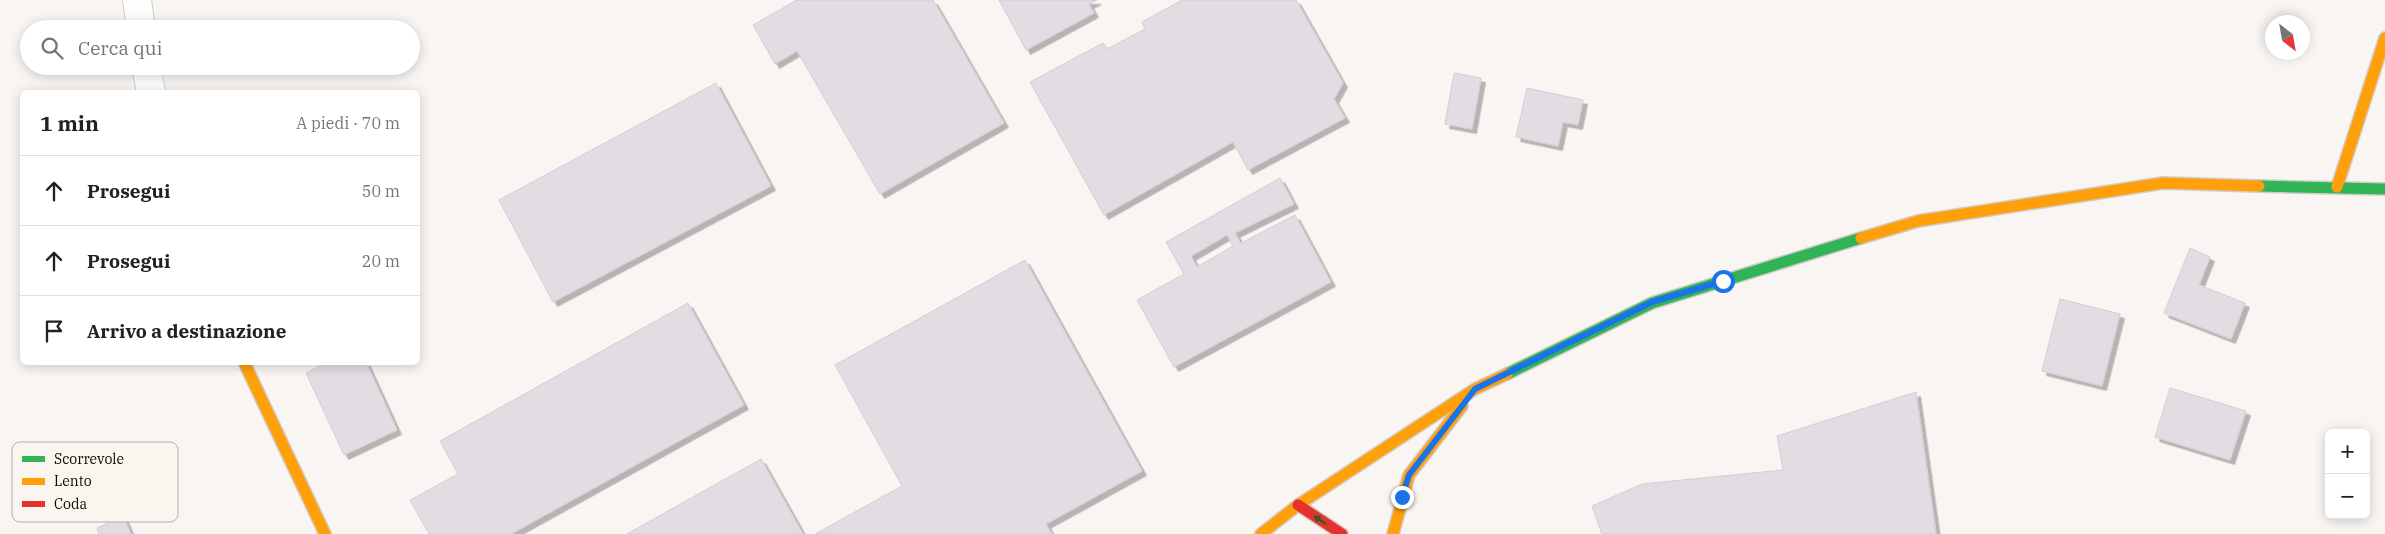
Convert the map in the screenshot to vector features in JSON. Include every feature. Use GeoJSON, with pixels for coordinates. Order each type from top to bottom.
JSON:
{"type":"FeatureCollection","features":[{"type":"Feature","properties":{"kind":"street"},"geometry":{"type":"LineString","coordinates":[[137,0],[140,20]]}},
{"type":"Feature","properties":{"kind":"street"},"geometry":{"type":"LineString","coordinates":[[2337,187],[2385,38]]}},
{"type":"Feature","properties":{"kind":"street"},"geometry":{"type":"LineString","coordinates":[[148,75],[151,90]]}},
{"type":"Feature","properties":{"kind":"street"},"geometry":{"type":"LineString","coordinates":[[1261,534],[1298,505],[1475,389],[1652,302],[1918,221],[2163,183],[2385,189]]}},
{"type":"Feature","properties":{"kind":"street"},"geometry":{"type":"LineString","coordinates":[[245,365],[325,534]]}},
{"type":"Feature","properties":{"kind":"street"},"geometry":{"type":"LineString","coordinates":[[1393,534],[1393,528],[1409,475],[1475,389]]}},
{"type":"Feature","properties":{"kind":"street"},"geometry":{"type":"LineString","coordinates":[[1298,505],[1303,520]]}},
{"type":"Feature","properties":{"kind":"street"},"geometry":{"type":"LineString","coordinates":[[1298,505],[1342,534]]}},
{"type":"Feature","properties":{"kind":"building"},"geometry":{"type":"Polygon","coordinates":[[[797,0],[933,0],[1004,123],[880,194],[797,51],[775,64],[753,25],[797,0]]]}},
{"type":"Feature","properties":{"kind":"building"},"geometry":{"type":"Polygon","coordinates":[[[999,0],[1097,0],[1089,4],[1094,13],[1026,50],[999,0]]]}},
{"type":"Feature","properties":{"kind":"building"},"geometry":{"type":"Polygon","coordinates":[[[1182,0],[1296,0],[1343,83],[1334,99],[1345,118],[1248,170],[1233,142],[1104,215],[1030,82],[1103,43],[1107,49],[1145,29],[1142,22],[1182,0]]]}},
{"type":"Feature","properties":{"kind":"building"},"geometry":{"type":"Polygon","coordinates":[[[1454,73],[1481,78],[1472,129],[1445,124],[1454,73]]]}},
{"type":"Feature","properties":{"kind":"building"},"geometry":{"type":"Polygon","coordinates":[[[716,83],[771,186],[553,302],[499,200],[716,83]]]}},
{"type":"Feature","properties":{"kind":"building"},"geometry":{"type":"Polygon","coordinates":[[[1527,88],[1583,100],[1578,125],[1563,122],[1558,146],[1516,137],[1527,88]]]}},
{"type":"Feature","properties":{"kind":"building"},"geometry":{"type":"Polygon","coordinates":[[[1280,178],[1294,204],[1235,233],[1241,243],[1295,215],[1331,282],[1174,367],[1137,300],[1184,274],[1166,242],[1280,178]],[[1227,235],[1191,256],[1197,267],[1233,246],[1227,235]]]}},
{"type":"Feature","properties":{"kind":"building"},"geometry":{"type":"Polygon","coordinates":[[[2190,248],[2210,257],[2199,285],[2245,303],[2231,339],[2164,313],[2190,248]]]}},
{"type":"Feature","properties":{"kind":"building"},"geometry":{"type":"Polygon","coordinates":[[[1025,260],[1142,471],[1046,524],[1052,534],[815,534],[902,486],[835,365],[1025,260]]]}},
{"type":"Feature","properties":{"kind":"building"},"geometry":{"type":"Polygon","coordinates":[[[2060,299],[2120,314],[2102,386],[2042,371],[2060,299]]]}},
{"type":"Feature","properties":{"kind":"building"},"geometry":{"type":"Polygon","coordinates":[[[688,303],[744,405],[511,534],[429,534],[410,500],[458,474],[440,441],[688,303]]]}},
{"type":"Feature","properties":{"kind":"building"},"geometry":{"type":"Polygon","coordinates":[[[322,365],[367,365],[397,430],[344,455],[306,373],[322,365]]]}},
{"type":"Feature","properties":{"kind":"building"},"geometry":{"type":"Polygon","coordinates":[[[2170,388],[2246,411],[2230,460],[2155,437],[2170,388]]]}},
{"type":"Feature","properties":{"kind":"building"},"geometry":{"type":"Polygon","coordinates":[[[1916,392],[1936,534],[1602,534],[1592,506],[1642,484],[1783,470],[1777,436],[1916,392]]]}},
{"type":"Feature","properties":{"kind":"building"},"geometry":{"type":"Polygon","coordinates":[[[761,459],[803,534],[627,534],[761,459]]]}},
{"type":"Feature","properties":{"kind":"building"},"geometry":{"type":"Polygon","coordinates":[[[110,522],[126,522],[131,534],[99,534],[97,528],[110,522]]]}},
{"type":"Feature","properties":{"kind":"traffic: fast"},"geometry":{"type":"LineString","coordinates":[[2259,186],[2385,189]]}},
{"type":"Feature","properties":{"kind":"traffic: fast"},"geometry":{"type":"LineString","coordinates":[[1507,374],[1652,303],[1861,238]]}},
{"type":"Feature","properties":{"kind":"traffic: slow"},"geometry":{"type":"LineString","coordinates":[[2337,187],[2385,38]]}},
{"type":"Feature","properties":{"kind":"traffic: slow"},"geometry":{"type":"LineString","coordinates":[[1861,238],[1918,221],[2163,183],[2259,186]]}},
{"type":"Feature","properties":{"kind":"traffic: slow"},"geometry":{"type":"LineString","coordinates":[[245,365],[325,534]]}},
{"type":"Feature","properties":{"kind":"traffic: slow"},"geometry":{"type":"LineString","coordinates":[[1261,534],[1298,505],[1475,389],[1507,374]]}},
{"type":"Feature","properties":{"kind":"traffic: slow"},"geometry":{"type":"LineString","coordinates":[[1393,534],[1409,475],[1462,406]]}},
{"type":"Feature","properties":{"kind":"traffic: jam"},"geometry":{"type":"LineString","coordinates":[[1298,505],[1342,534]]}},
{"type":"Feature","properties":{"kind":"route"},"geometry":{"type":"LineString","coordinates":[[1402,497],[1409,475],[1475,389],[1652,302],[1723,281]]}}]}
